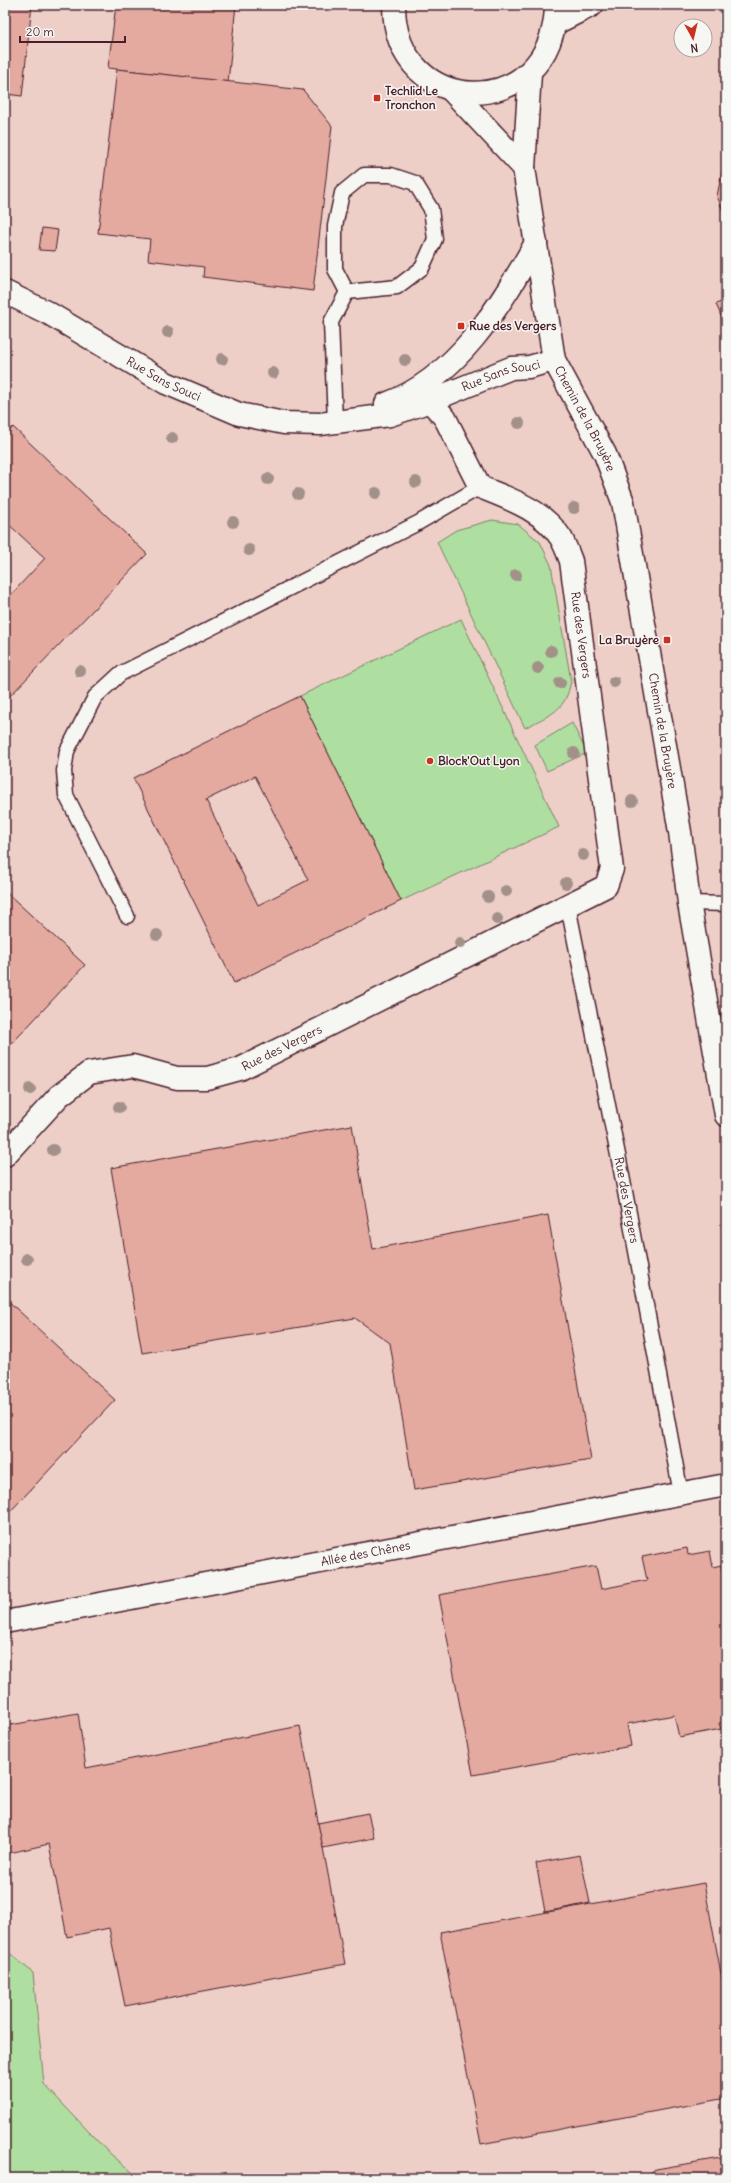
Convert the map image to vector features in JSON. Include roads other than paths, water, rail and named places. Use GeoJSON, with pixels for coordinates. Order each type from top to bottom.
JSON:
{"type":"FeatureCollection","features":[{"type":"Feature","properties":{"kind":"main road"},"geometry":{"type":"LineString","coordinates":[[392,11],[400,45],[413,65],[431,81],[452,91],[480,93],[506,87],[530,73],[542,58],[551,41],[556,14],[592,5]]}},
{"type":"Feature","properties":{"kind":"main road","name":"Rue Sans Souci"},"geometry":{"type":"LineString","coordinates":[[5,292],[50,314],[166,383],[239,414],[284,423],[320,424],[390,415],[430,401],[511,368],[529,367],[554,360],[524,168],[530,73]]}},
{"type":"Feature","properties":{"kind":"main road"},"geometry":{"type":"LineString","coordinates":[[452,91],[524,168]]}},
{"type":"Feature","properties":{"kind":"main road","name":"Rue Sans Souci"},"geometry":{"type":"LineString","coordinates":[[335,422],[403,398],[449,364],[486,323],[514,282],[536,243]]}},
{"type":"Feature","properties":{"kind":"main road","name":"Chemin de la Bruyère"},"geometry":{"type":"LineString","coordinates":[[554,360],[605,454],[623,502],[680,832],[689,903],[726,1115]]}},
{"type":"Feature","properties":{"kind":"main road"},"geometry":{"type":"LineString","coordinates":[[430,401],[445,418],[480,487]]}},
{"type":"Feature","properties":{"kind":"main road","name":"Rue des Vergers"},"geometry":{"type":"LineString","coordinates":[[5,1155],[59,1096],[89,1073],[133,1066],[176,1078],[207,1078],[240,1069],[606,886],[612,870],[571,561],[561,538],[543,517],[520,504],[480,487]]}},
{"type":"Feature","properties":{"kind":"main road","name":"Allée des Chênes"},"geometry":{"type":"LineString","coordinates":[[5,1622],[726,1485]]}},
{"type":"Feature","properties":{"kind":"lane"},"geometry":{"type":"LineString","coordinates":[[364,175],[391,175],[415,183],[431,209],[435,239],[422,268],[397,287],[347,292],[335,269],[335,226],[342,193],[364,175]]}},
{"type":"Feature","properties":{"kind":"lane"},"geometry":{"type":"LineString","coordinates":[[335,422],[331,322],[347,292]]}},
{"type":"Feature","properties":{"kind":"lane"},"geometry":{"type":"LineString","coordinates":[[127,916],[66,795],[64,771],[67,751],[95,697],[120,674],[418,523],[480,487]]}},
{"type":"Feature","properties":{"kind":"lane"},"geometry":{"type":"LineString","coordinates":[[689,903],[726,904]]}},
{"type":"Feature","properties":{"kind":"lane","name":"Rue des Vergers"},"geometry":{"type":"LineString","coordinates":[[568,906],[623,1178],[682,1494]]}},
{"type":"Feature","properties":{"kind":"place","name":"Techlid Le Tronchon"},"geometry":{"type":"Point","coordinates":[377,98]}},
{"type":"Feature","properties":{"kind":"place","name":"Rue des Vergers"},"geometry":{"type":"Point","coordinates":[461,326]}},
{"type":"Feature","properties":{"kind":"place","name":"La Bruyère"},"geometry":{"type":"Point","coordinates":[667,640]}},
{"type":"Feature","properties":{"kind":"place","name":"Block'Out Lyon"},"geometry":{"type":"Point","coordinates":[430,761]}}]}
